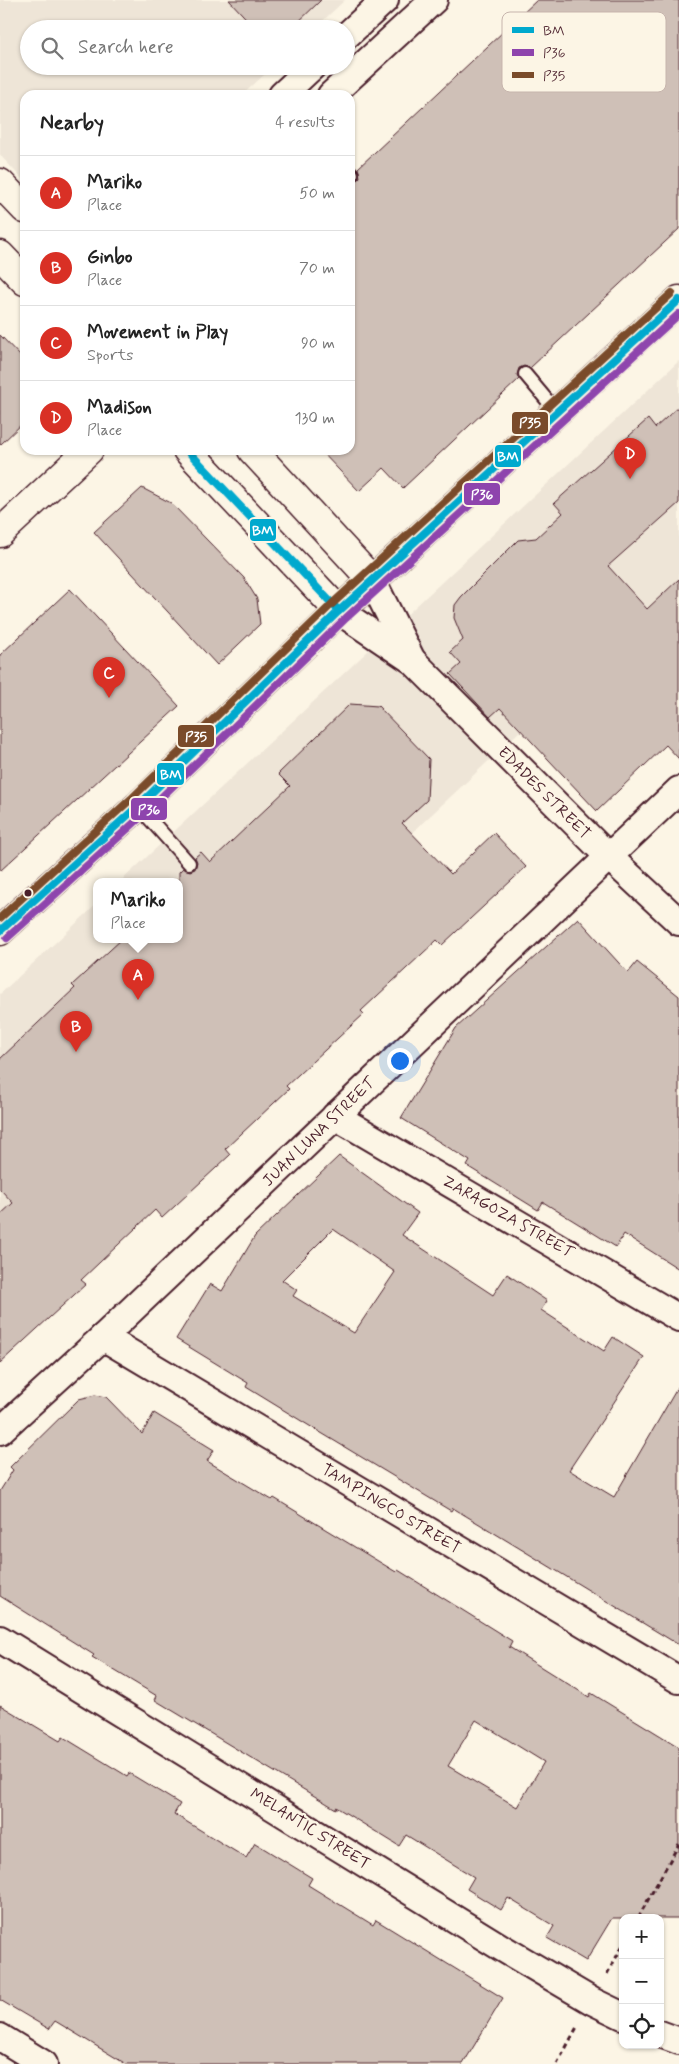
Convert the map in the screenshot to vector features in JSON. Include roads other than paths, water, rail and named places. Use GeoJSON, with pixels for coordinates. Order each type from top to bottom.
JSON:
{"type":"FeatureCollection","features":[{"type":"Feature","properties":{"kind":"main road"},"geometry":{"type":"LineString","coordinates":[[0,183],[20,204]]}},
{"type":"Feature","properties":{"kind":"main road"},"geometry":{"type":"LineString","coordinates":[[0,255],[20,276]]}},
{"type":"Feature","properties":{"kind":"main road"},"geometry":{"type":"LineString","coordinates":[[0,931],[138,806],[372,580],[679,300]]}},
{"type":"Feature","properties":{"kind":"main road"},"geometry":{"type":"LineString","coordinates":[[0,533],[85,455]]}},
{"type":"Feature","properties":{"kind":"main road"},"geometry":{"type":"LineString","coordinates":[[193,455],[339,612]]}},
{"type":"Feature","properties":{"kind":"main road"},"geometry":{"type":"LineString","coordinates":[[257,455],[372,580]]}},
{"type":"Feature","properties":{"kind":"street"},"geometry":{"type":"LineString","coordinates":[[355,28],[386,0]]}},
{"type":"Feature","properties":{"kind":"street"},"geometry":{"type":"LineString","coordinates":[[355,66],[434,0]]}},
{"type":"Feature","properties":{"kind":"street"},"geometry":{"type":"LineString","coordinates":[[287,90],[303,75]]}},
{"type":"Feature","properties":{"kind":"street"},"geometry":{"type":"LineString","coordinates":[[335,90],[346,75]]}},
{"type":"Feature","properties":{"kind":"street","name":"EDADES STREET"},"geometry":{"type":"LineString","coordinates":[[372,580],[413,661]]}},
{"type":"Feature","properties":{"kind":"street","name":"EDADES STREET"},"geometry":{"type":"LineString","coordinates":[[339,612],[413,661],[608,856],[679,922]]}},
{"type":"Feature","properties":{"kind":"street","name":"JUAN LUNA STREET"},"geometry":{"type":"LineString","coordinates":[[0,1431],[103,1337],[679,790]]}},
{"type":"Feature","properties":{"kind":"street","name":"ZARAGOZA STREET"},"geometry":{"type":"LineString","coordinates":[[336,1116],[679,1318]]}},
{"type":"Feature","properties":{"kind":"street","name":"TAMPINGCO STREET"},"geometry":{"type":"LineString","coordinates":[[103,1337],[679,1680]]}},
{"type":"Feature","properties":{"kind":"street","name":"MELANTIC STREET"},"geometry":{"type":"LineString","coordinates":[[0,1639],[502,1948],[619,2014]]}},
{"type":"Feature","properties":{"kind":"street"},"geometry":{"type":"LineString","coordinates":[[664,2035],[679,2041]]}},
{"type":"Feature","properties":{"kind":"street"},"geometry":{"type":"LineString","coordinates":[[0,2037],[44,2064]]}},
{"type":"Feature","properties":{"kind":"lane"},"geometry":{"type":"LineString","coordinates":[[525,374],[556,411]]}},
{"type":"Feature","properties":{"kind":"lane"},"geometry":{"type":"LineString","coordinates":[[138,806],[189,863]]}},
{"type":"Feature","properties":{"kind":"place","name":"Madison"},"geometry":{"type":"Point","coordinates":[630,479]}},
{"type":"Feature","properties":{"kind":"place","name":"Movement in Play"},"geometry":{"type":"Point","coordinates":[109,698]}},
{"type":"Feature","properties":{"kind":"place","name":"Mariko"},"geometry":{"type":"Point","coordinates":[138,1000]}},
{"type":"Feature","properties":{"kind":"place","name":"Ginbo"},"geometry":{"type":"Point","coordinates":[76,1052]}}]}
